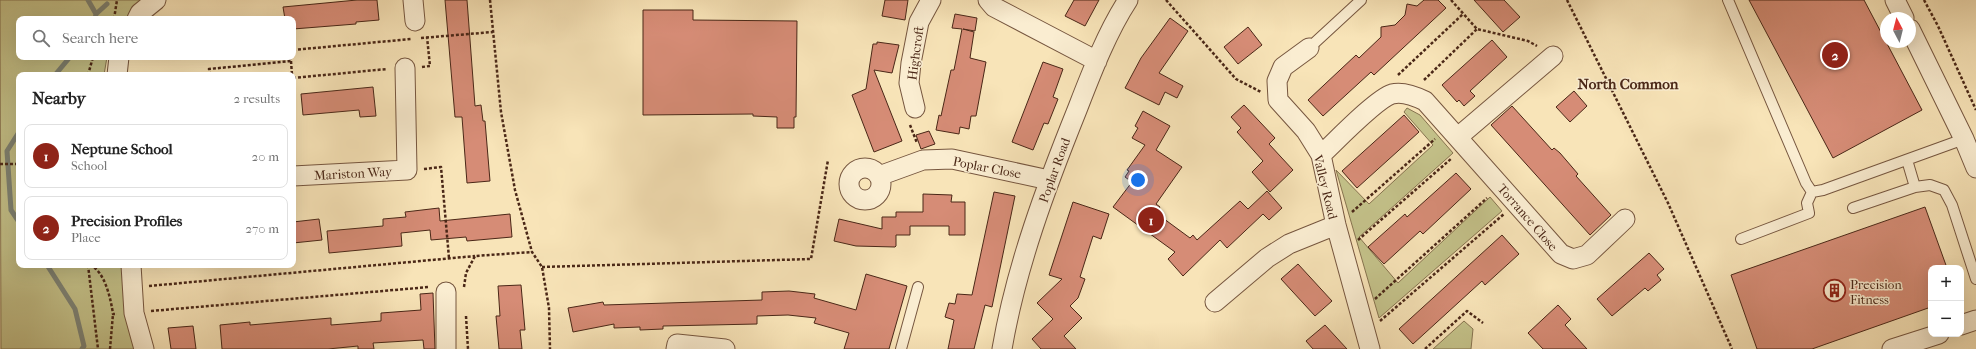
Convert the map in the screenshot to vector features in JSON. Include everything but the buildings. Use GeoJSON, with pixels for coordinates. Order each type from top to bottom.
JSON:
{"type":"FeatureCollection","features":[{"type":"Feature","properties":{"kind":"street"},"geometry":{"type":"LineString","coordinates":[[138,16],[140,13],[156,0]]}},
{"type":"Feature","properties":{"kind":"street"},"geometry":{"type":"LineString","coordinates":[[413,0],[415,21]]}},
{"type":"Feature","properties":{"kind":"street","name":"Highcroft"},"geometry":{"type":"LineString","coordinates":[[915,108],[909,83],[911,63],[919,22],[931,0]]}},
{"type":"Feature","properties":{"kind":"street"},"geometry":{"type":"LineString","coordinates":[[988,0],[994,7],[1097,61]]}},
{"type":"Feature","properties":{"kind":"street","name":"Poplar Road"},"geometry":{"type":"LineString","coordinates":[[1002,349],[1008,312],[1049,180],[1097,61],[1128,0]]}},
{"type":"Feature","properties":{"kind":"street"},"geometry":{"type":"LineString","coordinates":[[1895,0],[1901,12]]}},
{"type":"Feature","properties":{"kind":"street"},"geometry":{"type":"LineString","coordinates":[[1916,41],[1964,139],[1976,168]]}},
{"type":"Feature","properties":{"kind":"street"},"geometry":{"type":"LineString","coordinates":[[1278,100],[1277,82],[1283,67],[1309,48]]}},
{"type":"Feature","properties":{"kind":"street"},"geometry":{"type":"LineString","coordinates":[[1458,137],[1553,56]]}},
{"type":"Feature","properties":{"kind":"street"},"geometry":{"type":"LineString","coordinates":[[117,72],[119,60]]}},
{"type":"Feature","properties":{"kind":"street","name":"Mariston Way"},"geometry":{"type":"LineString","coordinates":[[296,176],[407,170],[405,68]]}},
{"type":"Feature","properties":{"kind":"street"},"geometry":{"type":"LineString","coordinates":[[1321,155],[1378,102],[1392,94]]}},
{"type":"Feature","properties":{"kind":"street","name":"Torrance Close"},"geometry":{"type":"LineString","coordinates":[[1392,94],[1409,94],[1425,101],[1561,254],[1573,259],[1587,255],[1625,219]]}},
{"type":"Feature","properties":{"kind":"street","name":"Valley Road"},"geometry":{"type":"LineString","coordinates":[[1278,100],[1306,132],[1321,155],[1336,226],[1368,341]]}},
{"type":"Feature","properties":{"kind":"street","name":"Poplar Close"},"geometry":{"type":"LineString","coordinates":[[879,176],[923,160],[952,159],[1049,180]]}},
{"type":"Feature","properties":{"kind":"street"},"geometry":{"type":"LineString","coordinates":[[1215,302],[1267,258],[1289,244],[1336,226]]}},
{"type":"Feature","properties":{"kind":"street"},"geometry":{"type":"LineString","coordinates":[[131,268],[134,313],[144,349]]}},
{"type":"Feature","properties":{"kind":"street"},"geometry":{"type":"LineString","coordinates":[[446,349],[448,290]]}},
{"type":"Feature","properties":{"kind":"street"},"geometry":{"type":"LineString","coordinates":[[1964,324],[1976,320]]}},
{"type":"Feature","properties":{"kind":"street"},"geometry":{"type":"LineString","coordinates":[[1892,349],[1933,340]]}},
{"type":"Feature","properties":{"kind":"street"},"geometry":{"type":"LineString","coordinates":[[676,349],[677,344],[725,349]]}},
{"type":"Feature","properties":{"kind":"lane"},"geometry":{"type":"LineString","coordinates":[[1309,48],[1361,0]]}},
{"type":"Feature","properties":{"kind":"lane"},"geometry":{"type":"LineString","coordinates":[[1728,0],[1806,183],[1812,192]]}},
{"type":"Feature","properties":{"kind":"lane"},"geometry":{"type":"LineString","coordinates":[[1812,192],[1824,190],[1964,139]]}},
{"type":"Feature","properties":{"kind":"lane"},"geometry":{"type":"LineString","coordinates":[[1907,160],[1915,186]]}},
{"type":"Feature","properties":{"kind":"lane"},"geometry":{"type":"LineString","coordinates":[[1853,208],[1915,186],[1930,185],[1944,190],[1952,205],[1976,279]]}},
{"type":"Feature","properties":{"kind":"lane"},"geometry":{"type":"LineString","coordinates":[[1741,239],[1809,213],[1807,203],[1812,192]]}},
{"type":"Feature","properties":{"kind":"lane"},"geometry":{"type":"LineString","coordinates":[[901,349],[918,287]]}},
{"type":"Feature","properties":{"kind":"path"},"geometry":{"type":"LineString","coordinates":[[114,16],[117,0]]}},
{"type":"Feature","properties":{"kind":"path"},"geometry":{"type":"LineString","coordinates":[[490,0],[500,112],[515,190],[532,252],[542,267],[549,308],[550,349]]}},
{"type":"Feature","properties":{"kind":"path"},"geometry":{"type":"LineString","coordinates":[[1166,0],[1236,80],[1278,100]]}},
{"type":"Feature","properties":{"kind":"path"},"geometry":{"type":"LineString","coordinates":[[1451,0],[1477,29],[1528,41],[1553,56]]}},
{"type":"Feature","properties":{"kind":"path"},"geometry":{"type":"LineString","coordinates":[[1567,0],[1668,203],[1732,349]]}},
{"type":"Feature","properties":{"kind":"path"},"geometry":{"type":"LineString","coordinates":[[1924,0],[1938,26],[1976,110]]}},
{"type":"Feature","properties":{"kind":"path"},"geometry":{"type":"LineString","coordinates":[[1392,94],[1392,80],[1463,14]]}},
{"type":"Feature","properties":{"kind":"path"},"geometry":{"type":"LineString","coordinates":[[296,76],[430,66],[425,20],[415,21]]}},
{"type":"Feature","properties":{"kind":"path"},"geometry":{"type":"LineString","coordinates":[[1414,96],[1419,85],[1477,29]]}},
{"type":"Feature","properties":{"kind":"path"},"geometry":{"type":"LineString","coordinates":[[296,50],[493,32]]}},
{"type":"Feature","properties":{"kind":"path"},"geometry":{"type":"LineString","coordinates":[[89,72],[92,60]]}},
{"type":"Feature","properties":{"kind":"path"},"geometry":{"type":"LineString","coordinates":[[210,72],[209,69],[291,61],[292,72]]}},
{"type":"Feature","properties":{"kind":"path"},"geometry":{"type":"LineString","coordinates":[[915,108],[905,112],[923,160]]}},
{"type":"Feature","properties":{"kind":"path"},"geometry":{"type":"LineString","coordinates":[[1336,226],[1458,137]]}},
{"type":"Feature","properties":{"kind":"path"},"geometry":{"type":"LineString","coordinates":[[1344,252],[1458,137]]}},
{"type":"Feature","properties":{"kind":"path"},"geometry":{"type":"LineString","coordinates":[[542,267],[811,258],[828,160]]}},
{"type":"Feature","properties":{"kind":"path"},"geometry":{"type":"LineString","coordinates":[[0,164],[16,164]]}},
{"type":"Feature","properties":{"kind":"path"},"geometry":{"type":"LineString","coordinates":[[407,170],[441,168],[449,258]]}},
{"type":"Feature","properties":{"kind":"path"},"geometry":{"type":"LineString","coordinates":[[1361,312],[1500,185]]}},
{"type":"Feature","properties":{"kind":"path"},"geometry":{"type":"LineString","coordinates":[[1368,341],[1516,204]]}},
{"type":"Feature","properties":{"kind":"path"},"geometry":{"type":"LineString","coordinates":[[132,287],[449,258],[532,252]]}},
{"type":"Feature","properties":{"kind":"path"},"geometry":{"type":"LineString","coordinates":[[113,314],[448,290],[466,273],[475,256]]}},
{"type":"Feature","properties":{"kind":"path"},"geometry":{"type":"LineString","coordinates":[[89,268],[98,349]]}},
{"type":"Feature","properties":{"kind":"path"},"geometry":{"type":"LineString","coordinates":[[96,268],[101,276],[112,304],[113,314],[110,349]]}},
{"type":"Feature","properties":{"kind":"path"},"geometry":{"type":"LineString","coordinates":[[1425,349],[1467,311],[1483,323]]}},
{"type":"Feature","properties":{"kind":"path"},"geometry":{"type":"LineString","coordinates":[[466,315],[468,349]]}},
{"type":"Feature","properties":{"kind":"shaded area"},"geometry":{"type":"Polygon","coordinates":[[[0,0],[140,0],[128,16],[16,16],[16,60],[106,60],[104,72],[16,72],[16,268],[123,268],[136,349],[1,349],[0,0]]]}},
{"type":"Feature","properties":{"kind":"shaded area"},"geometry":{"type":"Polygon","coordinates":[[[1407,108],[1420,115],[1453,153],[1359,237],[1398,283],[1490,197],[1502,211],[1379,318],[1336,170],[1369,204],[1433,145],[1404,112],[1407,108]]]}},
{"type":"Feature","properties":{"kind":"shaded area"},"geometry":{"type":"Polygon","coordinates":[[[1464,321],[1473,329],[1471,349],[1433,349],[1464,321]]]}},
{"type":"Feature","properties":{"kind":"waterway"},"geometry":{"type":"LineString","coordinates":[[88,0],[96,14],[96,16]]}},
{"type":"Feature","properties":{"kind":"waterway"},"geometry":{"type":"LineString","coordinates":[[96,14],[107,4]]}},
{"type":"Feature","properties":{"kind":"waterway"},"geometry":{"type":"LineString","coordinates":[[58,72],[68,60]]}},
{"type":"Feature","properties":{"kind":"waterway"},"geometry":{"type":"LineString","coordinates":[[16,137],[7,151],[11,210],[16,218]]}},
{"type":"Feature","properties":{"kind":"waterway"},"geometry":{"type":"LineString","coordinates":[[49,268],[75,309],[84,346],[82,349]]}},
{"type":"Feature","properties":{"kind":"place","name":"Precision Profiles"},"geometry":{"type":"Point","coordinates":[1835,55]}},
{"type":"Feature","properties":{"kind":"place","name":"Neptune School"},"geometry":{"type":"Point","coordinates":[1151,220]}},
{"type":"Feature","properties":{"kind":"place","name":"Precision Fitness"},"geometry":{"type":"Point","coordinates":[1834,291]}},
{"type":"Feature","properties":{"kind":"district","name":"North Common"},"geometry":{"type":"Point","coordinates":[1628,84]}}]}
